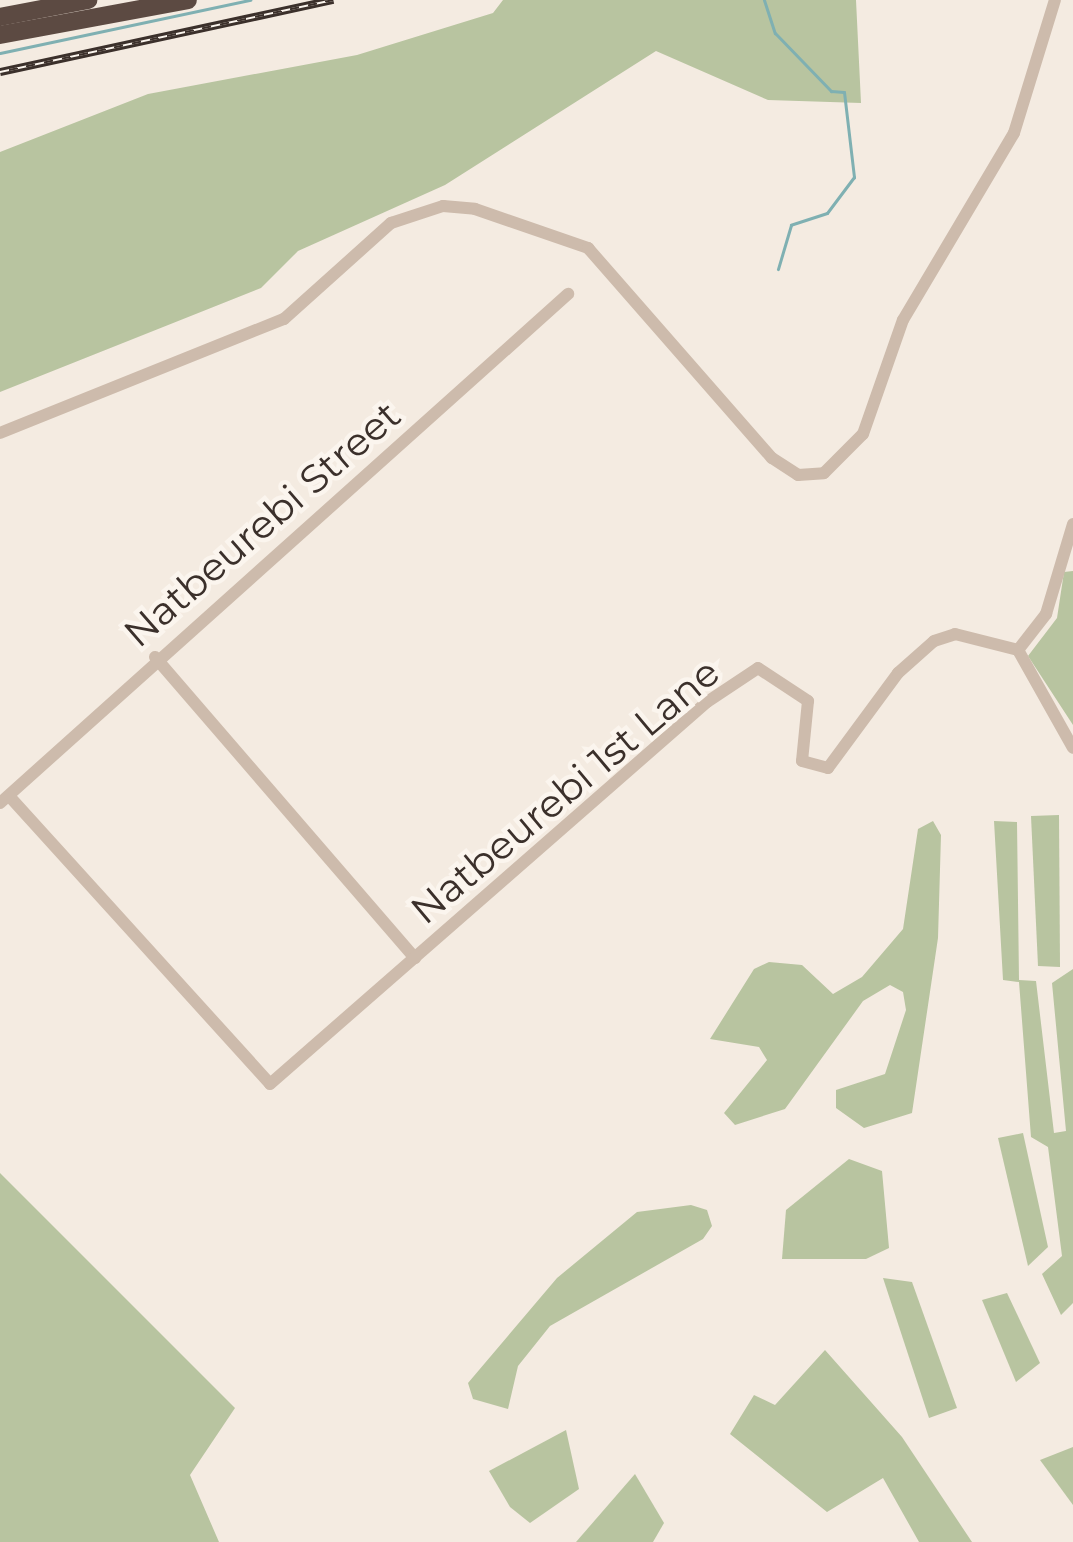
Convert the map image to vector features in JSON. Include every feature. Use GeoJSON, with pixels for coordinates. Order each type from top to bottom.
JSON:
{"type":"FeatureCollection","features":[{"type":"Feature","properties":{"kind":"highway"},"geometry":{"type":"LineString","coordinates":[[2,16],[88,0]]}},
{"type":"Feature","properties":{"kind":"highway"},"geometry":{"type":"LineString","coordinates":[[0,35],[188,0]]}},
{"type":"Feature","properties":{"kind":"street"},"geometry":{"type":"LineString","coordinates":[[0,433],[284,319],[391,224],[443,206],[475,209],[589,248],[772,458],[798,475],[824,473],[850,452],[903,320],[1013,134],[1055,0]]}},
{"type":"Feature","properties":{"kind":"street","name":"Natbeurebi Street"},"geometry":{"type":"LineString","coordinates":[[5,800],[155,657],[568,294]]}},
{"type":"Feature","properties":{"kind":"street"},"geometry":{"type":"LineString","coordinates":[[1073,524],[1046,614],[1018,650],[1073,748]]}},
{"type":"Feature","properties":{"kind":"street","name":"Natbeurebi 1st Lane"},"geometry":{"type":"LineString","coordinates":[[5,800],[270,1084],[707,702],[758,668],[808,701],[802,761],[828,768],[898,673],[934,641],[955,634],[1018,650]]}},
{"type":"Feature","properties":{"kind":"street"},"geometry":{"type":"LineString","coordinates":[[155,657],[415,958]]}},
{"type":"Feature","properties":{"kind":"green space"},"geometry":{"type":"Polygon","coordinates":[[[503,0],[856,0],[861,103],[768,100],[656,51],[445,185],[298,251],[261,288],[0,392],[0,152],[148,94],[357,55],[493,13],[503,0]]]}},
{"type":"Feature","properties":{"kind":"green space"},"geometry":{"type":"Polygon","coordinates":[[[1073,571],[1073,725],[1028,656],[1057,618],[1064,572],[1073,571]]]}},
{"type":"Feature","properties":{"kind":"green space"},"geometry":{"type":"Polygon","coordinates":[[[1059,815],[1060,967],[1038,966],[1031,816],[1059,815]]]}},
{"type":"Feature","properties":{"kind":"green space"},"geometry":{"type":"Polygon","coordinates":[[[933,821],[941,835],[938,938],[912,1113],[864,1128],[836,1108],[836,1090],[885,1074],[906,1010],[903,992],[890,985],[863,1001],[785,1109],[735,1125],[724,1113],[767,1060],[759,1047],[710,1039],[754,969],[769,962],[802,965],[833,994],[862,977],[903,929],[918,829],[933,821]]]}},
{"type":"Feature","properties":{"kind":"green space"},"geometry":{"type":"Polygon","coordinates":[[[994,821],[1017,822],[1019,980],[1036,981],[1054,1133],[1066,1131],[1052,983],[1073,969],[1073,1303],[1061,1315],[1042,1274],[1062,1256],[1048,1147],[1031,1137],[1019,982],[1003,980],[994,821]]]}},
{"type":"Feature","properties":{"kind":"green space"},"geometry":{"type":"Polygon","coordinates":[[[1023,1133],[1048,1247],[1028,1266],[998,1138],[1023,1133]]]}},
{"type":"Feature","properties":{"kind":"green space"},"geometry":{"type":"Polygon","coordinates":[[[849,1159],[882,1171],[889,1248],[866,1259],[782,1259],[786,1210],[849,1159]]]}},
{"type":"Feature","properties":{"kind":"green space"},"geometry":{"type":"Polygon","coordinates":[[[0,1173],[235,1408],[190,1475],[219,1542],[0,1542],[0,1173]]]}},
{"type":"Feature","properties":{"kind":"green space"},"geometry":{"type":"Polygon","coordinates":[[[691,1205],[707,1210],[712,1226],[703,1239],[550,1326],[518,1366],[508,1409],[473,1399],[468,1383],[557,1278],[637,1212],[691,1205]]]}},
{"type":"Feature","properties":{"kind":"green space"},"geometry":{"type":"Polygon","coordinates":[[[883,1278],[912,1282],[957,1408],[929,1418],[883,1278]]]}},
{"type":"Feature","properties":{"kind":"green space"},"geometry":{"type":"Polygon","coordinates":[[[1007,1293],[1040,1363],[1016,1382],[982,1300],[1007,1293]]]}},
{"type":"Feature","properties":{"kind":"green space"},"geometry":{"type":"Polygon","coordinates":[[[825,1350],[902,1437],[972,1542],[919,1542],[883,1478],[827,1512],[730,1434],[754,1395],[775,1405],[825,1350]]]}},
{"type":"Feature","properties":{"kind":"green space"},"geometry":{"type":"Polygon","coordinates":[[[566,1430],[579,1489],[530,1523],[510,1507],[489,1471],[566,1430]]]}},
{"type":"Feature","properties":{"kind":"green space"},"geometry":{"type":"Polygon","coordinates":[[[1073,1447],[1073,1505],[1040,1460],[1073,1447]]]}},
{"type":"Feature","properties":{"kind":"green space"},"geometry":{"type":"Polygon","coordinates":[[[635,1474],[664,1523],[653,1542],[576,1542],[635,1474]]]}},
{"type":"Feature","properties":{"kind":"waterway"},"geometry":{"type":"LineString","coordinates":[[0,53],[250,0]]}},
{"type":"Feature","properties":{"kind":"waterway"},"geometry":{"type":"LineString","coordinates":[[764,0],[775,33],[831,91],[844,92],[854,177],[827,213],[791,225],[778,269]]}},
{"type":"Feature","properties":{"kind":"railway"},"geometry":{"type":"LineString","coordinates":[[0,72],[333,0]]}}]}
